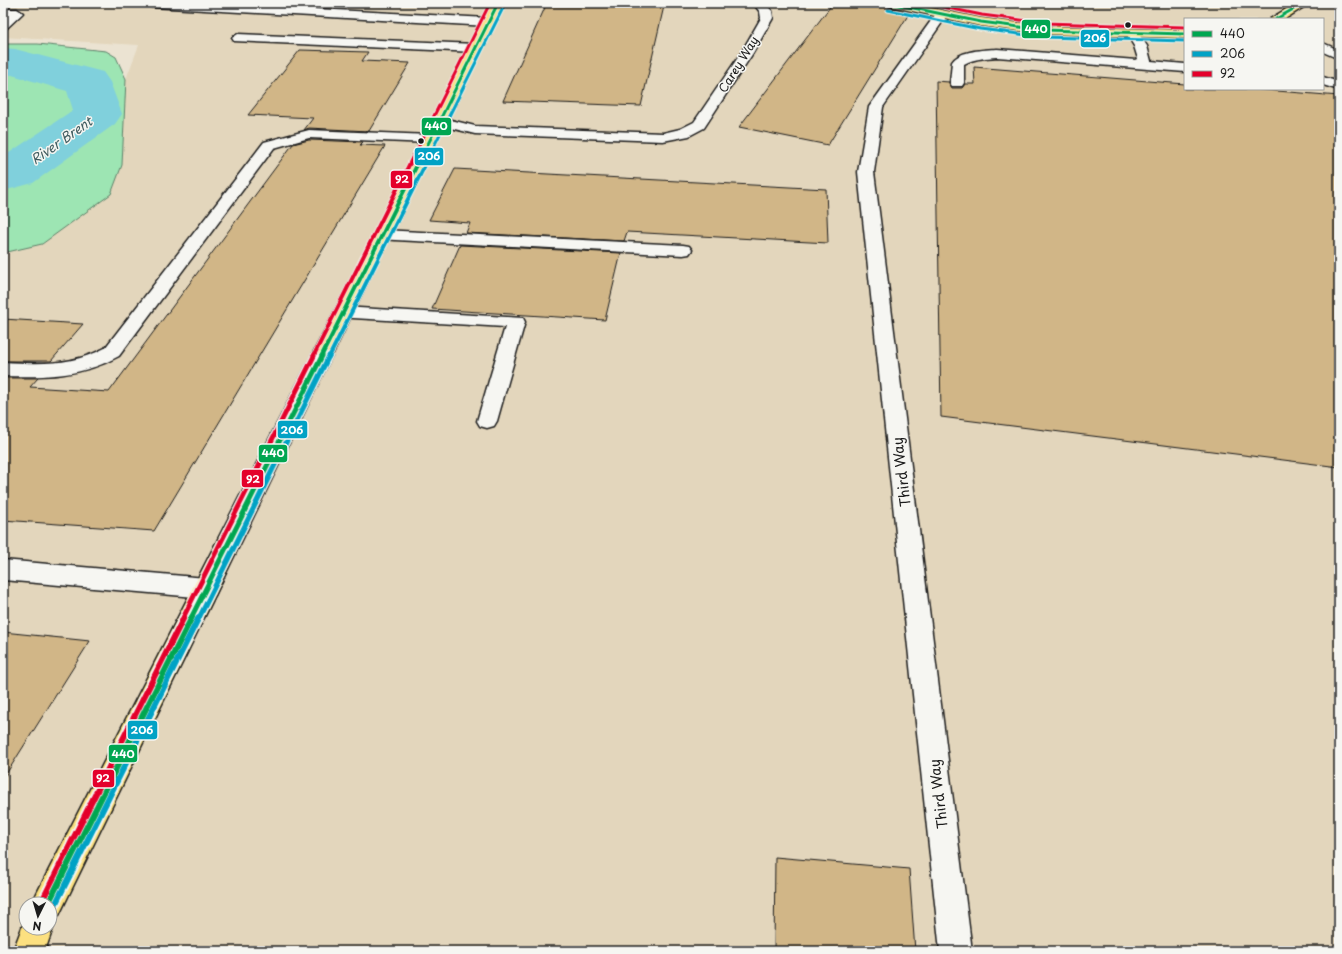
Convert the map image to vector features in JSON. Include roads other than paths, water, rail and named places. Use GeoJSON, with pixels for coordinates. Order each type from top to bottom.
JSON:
{"type":"FeatureCollection","features":[{"type":"Feature","properties":{"kind":"main road"},"geometry":{"type":"LineString","coordinates":[[52,896],[498,3]]}},
{"type":"Feature","properties":{"kind":"main road"},"geometry":{"type":"LineString","coordinates":[[889,3],[942,14],[1043,30],[1184,34]]}},
{"type":"Feature","properties":{"kind":"main road"},"geometry":{"type":"LineString","coordinates":[[1278,18],[1304,3]]}},
{"type":"Feature","properties":{"kind":"main road"},"geometry":{"type":"LineString","coordinates":[[29,951],[34,936]]}},
{"type":"Feature","properties":{"kind":"street","name":"Carey Way"},"geometry":{"type":"LineString","coordinates":[[434,130],[663,136],[684,133],[699,126],[747,53],[767,18],[766,11],[759,3]]}},
{"type":"Feature","properties":{"kind":"street"},"geometry":{"type":"LineString","coordinates":[[152,4],[488,22]]}},
{"type":"Feature","properties":{"kind":"street"},"geometry":{"type":"LineString","coordinates":[[3,13],[17,13],[3,25]]}},
{"type":"Feature","properties":{"kind":"street","name":"Third Way"},"geometry":{"type":"LineString","coordinates":[[942,14],[876,107],[866,172],[956,951]]}},
{"type":"Feature","properties":{"kind":"street"},"geometry":{"type":"LineString","coordinates":[[1132,33],[1140,44],[1144,54],[1145,61],[1139,64]]}},
{"type":"Feature","properties":{"kind":"street"},"geometry":{"type":"LineString","coordinates":[[238,38],[476,48]]}},
{"type":"Feature","properties":{"kind":"street"},"geometry":{"type":"LineString","coordinates":[[1324,48],[1339,55]]}},
{"type":"Feature","properties":{"kind":"street"},"geometry":{"type":"LineString","coordinates":[[957,83],[958,62],[965,57],[980,54],[997,53],[1131,65],[1139,64],[1184,68]]}},
{"type":"Feature","properties":{"kind":"street"},"geometry":{"type":"LineString","coordinates":[[1324,81],[1339,86]]}},
{"type":"Feature","properties":{"kind":"street"},"geometry":{"type":"LineString","coordinates":[[3,369],[56,371],[98,362],[112,352],[269,146],[309,134],[434,130]]}},
{"type":"Feature","properties":{"kind":"street"},"geometry":{"type":"LineString","coordinates":[[382,235],[683,250]]}},
{"type":"Feature","properties":{"kind":"street"},"geometry":{"type":"LineString","coordinates":[[343,313],[516,322],[487,421]]}},
{"type":"Feature","properties":{"kind":"street"},"geometry":{"type":"LineString","coordinates":[[3,570],[206,588]]}},
{"type":"Feature","properties":{"kind":"waterway","name":"River Brent"},"geometry":{"type":"LineString","coordinates":[[3,61],[15,62],[87,82],[98,114],[15,172],[3,175]]}}]}
